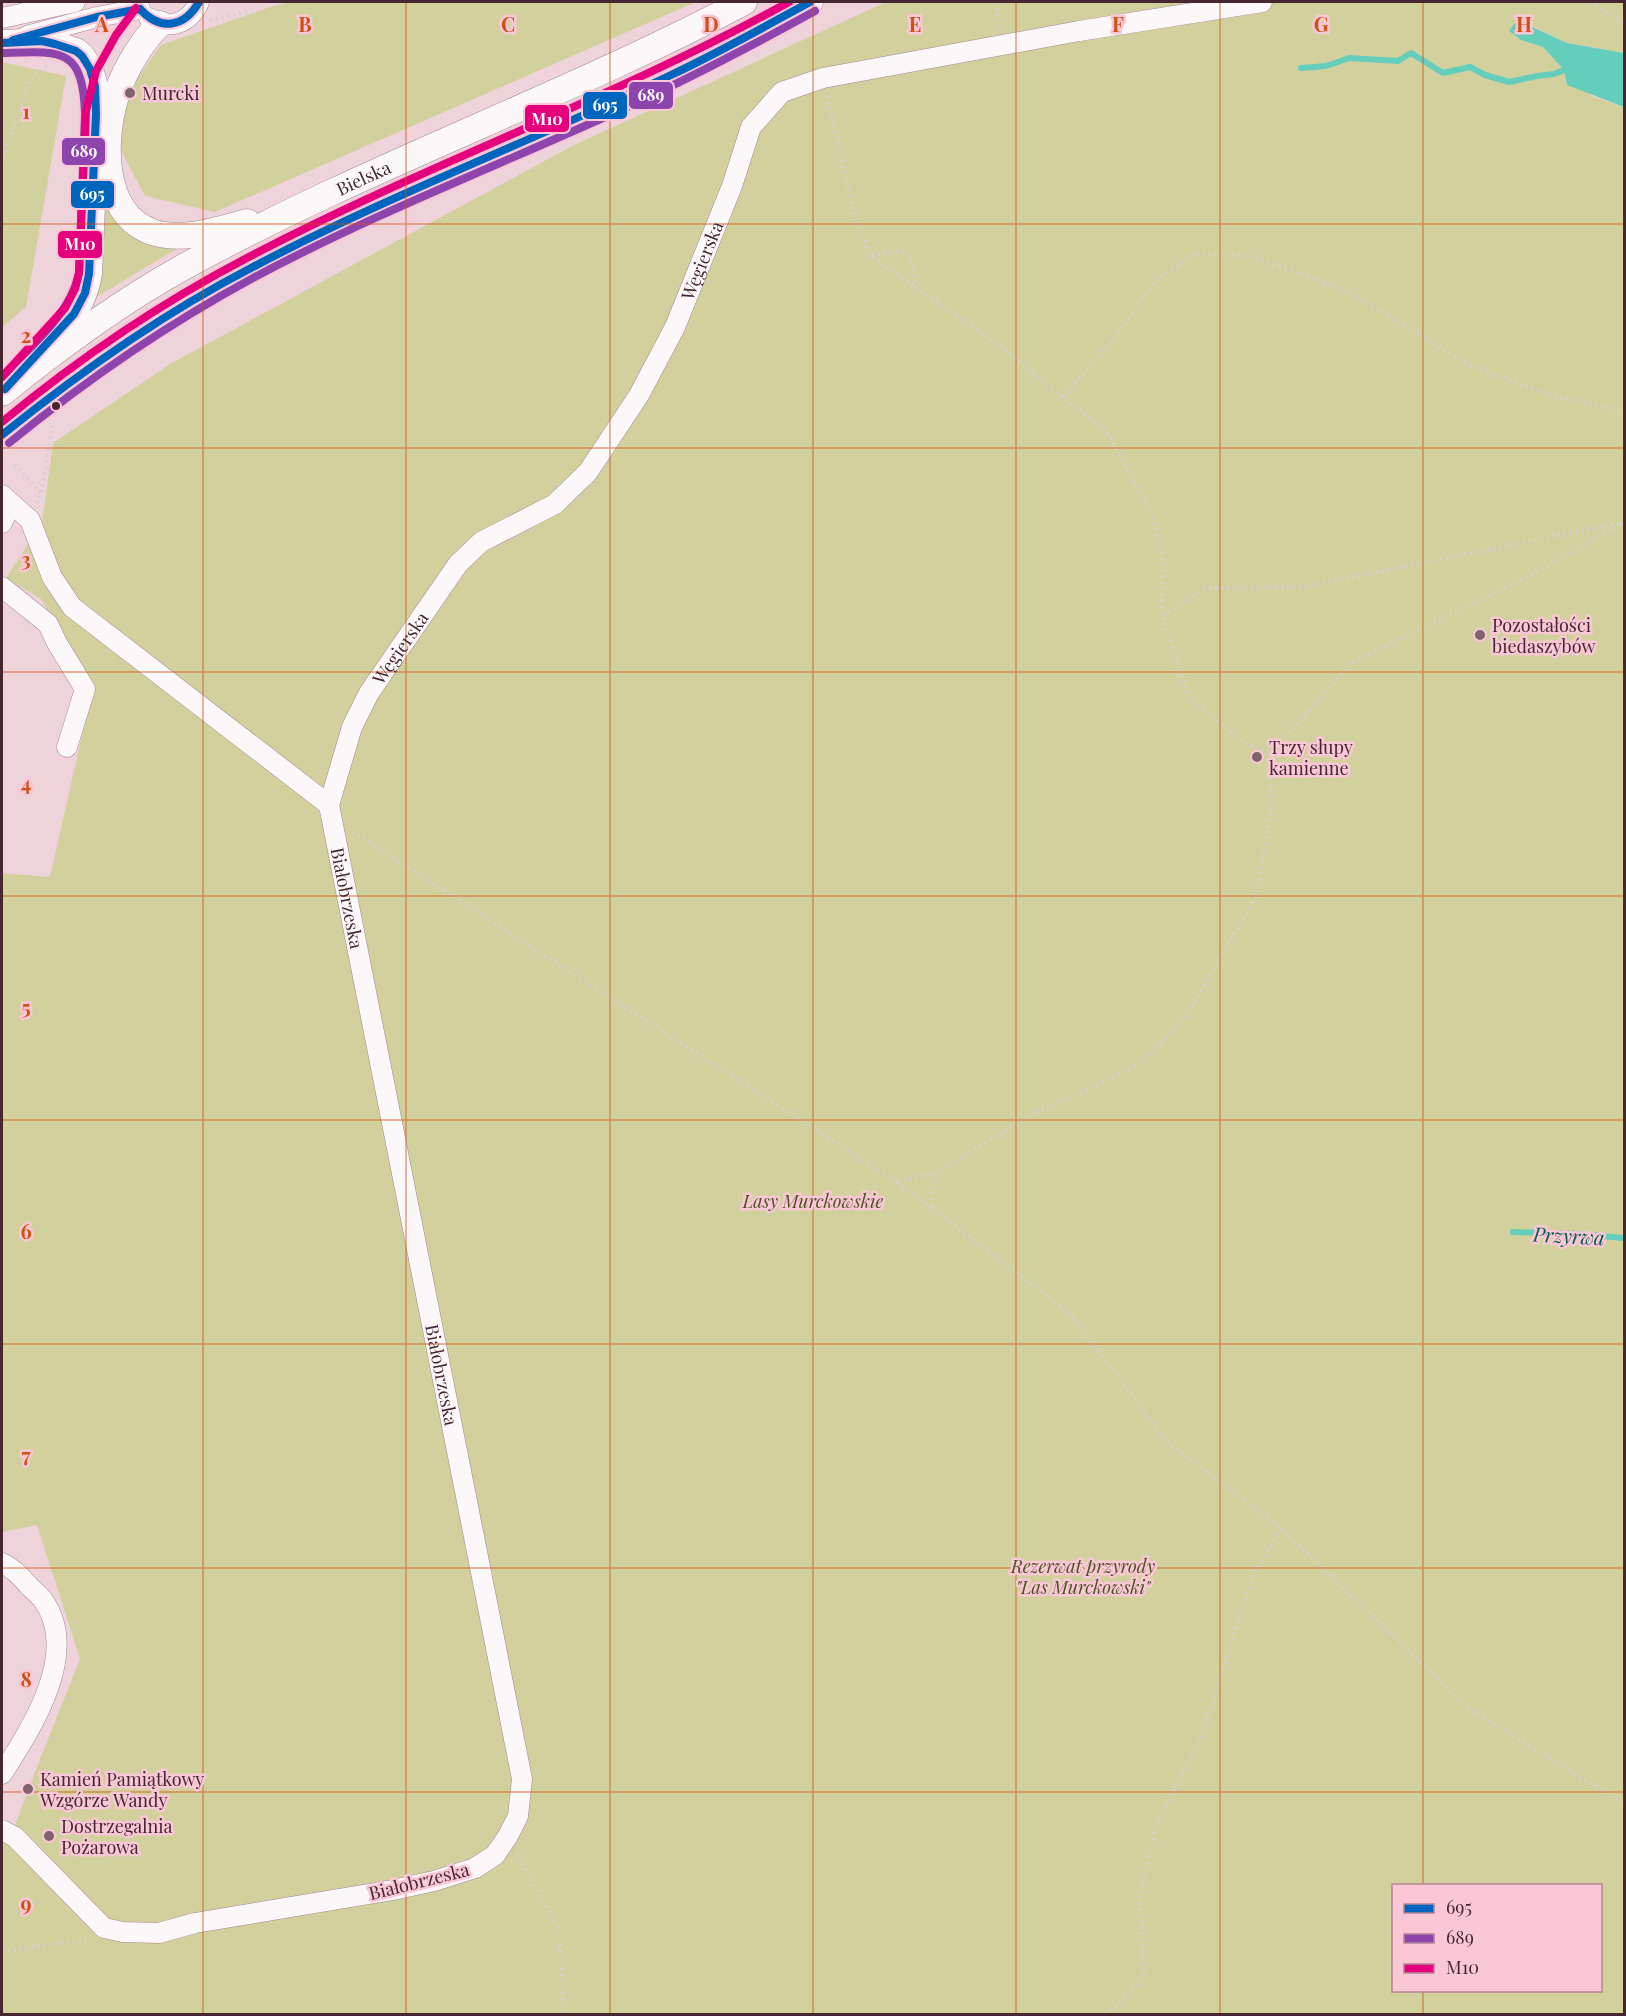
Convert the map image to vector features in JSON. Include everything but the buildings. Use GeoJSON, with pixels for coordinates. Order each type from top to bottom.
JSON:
{"type":"FeatureCollection","features":[{"type":"Feature","properties":{"kind":"main road","name":"Bielska"},"geometry":{"type":"LineString","coordinates":[[2,392],[83,330],[159,282],[288,212],[571,86],[744,2]]}},
{"type":"Feature","properties":{"kind":"main road","name":"Bielska"},"geometry":{"type":"LineString","coordinates":[[2,435],[38,404],[105,357],[176,310],[251,268],[344,222],[652,83],[810,2]]}},
{"type":"Feature","properties":{"kind":"main road"},"geometry":{"type":"LineString","coordinates":[[96,114],[106,75],[125,40],[145,12]]}},
{"type":"Feature","properties":{"kind":"main road"},"geometry":{"type":"LineString","coordinates":[[145,12],[148,35],[118,90],[108,144],[111,184],[117,201],[128,217],[154,232],[171,235],[209,232],[288,212]]}},
{"type":"Feature","properties":{"kind":"main road"},"geometry":{"type":"LineString","coordinates":[[2,392],[74,314],[85,293],[89,274],[96,114],[95,86],[90,69],[82,56],[76,51],[42,41],[3,25]]}},
{"type":"Feature","properties":{"kind":"street"},"geometry":{"type":"LineString","coordinates":[[3,25],[75,2]]}},
{"type":"Feature","properties":{"kind":"street"},"geometry":{"type":"LineString","coordinates":[[3,25],[145,12],[170,25],[189,18],[199,2]]}},
{"type":"Feature","properties":{"kind":"street","name":"Węgierska"},"geometry":{"type":"LineString","coordinates":[[329,806],[352,727],[369,693],[458,564],[482,542],[555,504],[588,472],[639,395],[675,327],[732,186],[751,127],[782,92],[822,78],[1262,2]]}},
{"type":"Feature","properties":{"kind":"street"},"geometry":{"type":"LineString","coordinates":[[6,499],[30,520],[52,577],[72,607],[329,806]]}},
{"type":"Feature","properties":{"kind":"street"},"geometry":{"type":"LineString","coordinates":[[2,523],[6,499]]}},
{"type":"Feature","properties":{"kind":"street"},"geometry":{"type":"LineString","coordinates":[[2,587],[48,624],[85,689],[67,747]]}},
{"type":"Feature","properties":{"kind":"street","name":"Białobrzeska"},"geometry":{"type":"LineString","coordinates":[[104,1928],[123,1932],[159,1933],[195,1923],[434,1881],[475,1868],[495,1855],[518,1816],[522,1779],[329,806]]}},
{"type":"Feature","properties":{"kind":"street"},"geometry":{"type":"LineString","coordinates":[[2,1563],[11,1567],[43,1600],[53,1622],[57,1656],[45,1698],[28,1734],[2,1774]]}},
{"type":"Feature","properties":{"kind":"street"},"geometry":{"type":"LineString","coordinates":[[2,1830],[15,1837],[104,1928]]}},
{"type":"Feature","properties":{"kind":"path"},"geometry":{"type":"LineString","coordinates":[[996,2],[1003,45]]}},
{"type":"Feature","properties":{"kind":"path"},"geometry":{"type":"LineString","coordinates":[[1590,2],[1623,23]]}},
{"type":"Feature","properties":{"kind":"path"},"geometry":{"type":"LineString","coordinates":[[2,163],[29,81],[43,67],[57,62]]}},
{"type":"Feature","properties":{"kind":"path"},"geometry":{"type":"LineString","coordinates":[[822,78],[855,216],[872,256],[1014,356],[1106,430],[1152,513],[1163,555],[1162,616],[1188,697],[1247,745],[1270,752]]}},
{"type":"Feature","properties":{"kind":"path"},"geometry":{"type":"LineString","coordinates":[[872,256],[903,250],[912,261],[916,289]]}},
{"type":"Feature","properties":{"kind":"path"},"geometry":{"type":"LineString","coordinates":[[1063,397],[1112,340],[1156,280],[1196,254],[1252,256],[1347,291],[1468,364],[1541,392],[1624,412]]}},
{"type":"Feature","properties":{"kind":"path"},"geometry":{"type":"LineString","coordinates":[[15,465],[41,494],[54,420]]}},
{"type":"Feature","properties":{"kind":"path"},"geometry":{"type":"LineString","coordinates":[[897,1182],[937,1172],[1037,1112],[1141,1063],[1186,1017],[1256,896],[1272,806],[1270,752],[1312,708],[1348,665],[1520,580],[1624,523]]}},
{"type":"Feature","properties":{"kind":"path"},"geometry":{"type":"LineString","coordinates":[[1162,616],[1207,588],[1304,586],[1624,523]]}},
{"type":"Feature","properties":{"kind":"path"},"geometry":{"type":"LineString","coordinates":[[329,806],[345,828],[897,1182],[1072,1315],[1166,1441],[1282,1529],[1468,1708],[1624,1804]]}},
{"type":"Feature","properties":{"kind":"path"},"geometry":{"type":"LineString","coordinates":[[930,1206],[937,1172]]}},
{"type":"Feature","properties":{"kind":"path"},"geometry":{"type":"LineString","coordinates":[[1106,2014],[1144,1978],[1140,1898],[1155,1827],[1202,1735],[1253,1575],[1282,1529]]}},
{"type":"Feature","properties":{"kind":"path"},"geometry":{"type":"LineString","coordinates":[[508,1836],[559,1930],[564,2014]]}},
{"type":"Feature","properties":{"kind":"path"},"geometry":{"type":"LineString","coordinates":[[2,1952],[95,1937],[104,1928]]}},
{"type":"Feature","properties":{"kind":"green space"},"geometry":{"type":"Polygon","coordinates":[[[291,2],[696,2],[215,212],[145,196],[116,141],[127,93],[161,45],[273,6],[291,2]]]}},
{"type":"Feature","properties":{"kind":"green space","name":"Lasy Murckowskie"},"geometry":{"type":"Polygon","coordinates":[[[886,2],[1624,2],[1624,53],[1567,43],[1518,20],[1521,40],[1543,47],[1592,96],[1624,107],[1624,2014],[2,2014],[2,1841],[13,1831],[80,1659],[37,1525],[2,1532],[2,873],[50,877],[93,686],[41,599],[6,578],[42,523],[53,443],[170,364],[574,145],[886,2]]]}},
{"type":"Feature","properties":{"kind":"green space"},"geometry":{"type":"Polygon","coordinates":[[[2,62],[66,76],[26,307],[2,327],[2,62]]]}},
{"type":"Feature","properties":{"kind":"green space"},"geometry":{"type":"Polygon","coordinates":[[[107,198],[178,248],[95,298],[99,199],[107,198]]]}},
{"type":"Feature","properties":{"kind":"shaded area"},"geometry":{"type":"Polygon","coordinates":[[[1517,20],[1567,43],[1624,53],[1624,107],[1567,85],[1564,70],[1543,47],[1521,40],[1509,31],[1517,20]]]}},
{"type":"Feature","properties":{"kind":"waterway"},"geometry":{"type":"LineString","coordinates":[[1301,68],[1326,66],[1349,58],[1398,61],[1411,53],[1443,73],[1470,67],[1485,75],[1509,82],[1564,70]]}},
{"type":"Feature","properties":{"kind":"waterway","name":"Przyrwa"},"geometry":{"type":"LineString","coordinates":[[1513,1232],[1624,1238]]}},
{"type":"Feature","properties":{"kind":"transit line","name":"695"},"geometry":{"type":"LineString","coordinates":[[140,9],[156,21],[171,24],[186,17],[199,2]]}},
{"type":"Feature","properties":{"kind":"transit line","name":"M10"},"geometry":{"type":"LineString","coordinates":[[2,422],[119,334],[213,276],[380,193],[655,70],[789,2]]}},
{"type":"Feature","properties":{"kind":"transit line","name":"695"},"geometry":{"type":"LineString","coordinates":[[2,435],[122,345],[251,268],[354,217],[671,75],[810,2]]}},
{"type":"Feature","properties":{"kind":"transit line","name":"M10"},"geometry":{"type":"LineString","coordinates":[[2,377],[65,308],[75,289],[79,273],[86,111],[96,71],[116,35],[136,8]]}},
{"type":"Feature","properties":{"kind":"transit line","name":"695"},"geometry":{"type":"LineString","coordinates":[[13,40],[97,17],[140,9]]}},
{"type":"Feature","properties":{"kind":"transit line","name":"689"},"geometry":{"type":"LineString","coordinates":[[9,443],[127,355],[189,315],[253,278],[383,214],[658,92],[815,11]]}},
{"type":"Feature","properties":{"kind":"transit line","name":"695"},"geometry":{"type":"LineString","coordinates":[[2,43],[42,41],[76,51],[90,69],[95,86],[96,114],[89,274],[85,293],[74,314],[5,389]]}},
{"type":"Feature","properties":{"kind":"transit line","name":"689"},"geometry":{"type":"LineString","coordinates":[[2,377],[48,330],[74,289],[79,273],[85,114],[80,76],[65,58],[40,52],[3,53]]}},
{"type":"Feature","properties":{"kind":"place","name":"Murcki"},"geometry":{"type":"Point","coordinates":[130,93]}},
{"type":"Feature","properties":{"kind":"place","name":"Pozostałości biedaszybów"},"geometry":{"type":"Point","coordinates":[1480,635]}},
{"type":"Feature","properties":{"kind":"place","name":"Trzy słupy kamienne"},"geometry":{"type":"Point","coordinates":[1257,757]}},
{"type":"Feature","properties":{"kind":"place","name":"Kamień Pamiątkowy Wzgórze Wandy"},"geometry":{"type":"Point","coordinates":[28,1789]}},
{"type":"Feature","properties":{"kind":"place","name":"Dostrzegalnia Pożarowa"},"geometry":{"type":"Point","coordinates":[49,1836]}},
{"type":"Feature","properties":{"kind":"park label","name":"Rezerwat przyrody \"Las Murckowski\""},"geometry":{"type":"Point","coordinates":[1083,1576]}}]}
